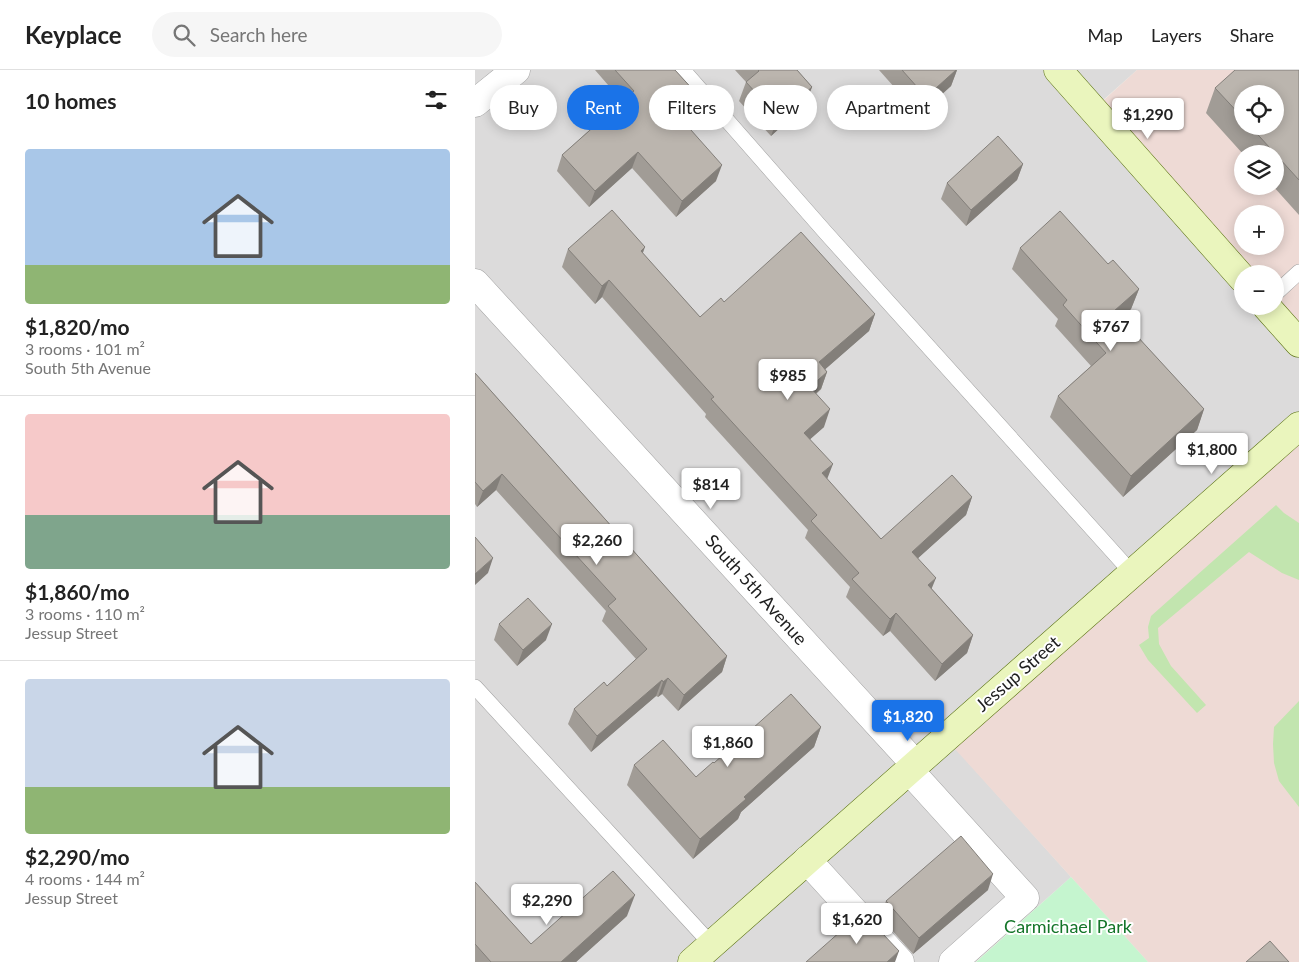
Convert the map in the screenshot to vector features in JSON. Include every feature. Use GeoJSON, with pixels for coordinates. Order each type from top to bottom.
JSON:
{"type":"FeatureCollection","features":[{"type":"Feature","properties":{"kind":"street"},"geometry":{"type":"LineString","coordinates":[[475,103],[516,70]]}},
{"type":"Feature","properties":{"kind":"street"},"geometry":{"type":"LineString","coordinates":[[1058,70],[1234,269]]}},
{"type":"Feature","properties":{"kind":"street","name":"South 5th Avenue"},"geometry":{"type":"LineString","coordinates":[[475,284],[912,767],[1025,898],[953,962]]}},
{"type":"Feature","properties":{"kind":"street"},"geometry":{"type":"LineString","coordinates":[[1274,315],[1299,343]]}},
{"type":"Feature","properties":{"kind":"street","name":"Jessup Street"},"geometry":{"type":"LineString","coordinates":[[702,953],[1299,426]]}},
{"type":"Feature","properties":{"kind":"street"},"geometry":{"type":"LineString","coordinates":[[807,860],[900,962]]}},
{"type":"Feature","properties":{"kind":"lane"},"geometry":{"type":"LineString","coordinates":[[683,70],[826,233],[1132,574]]}},
{"type":"Feature","properties":{"kind":"lane"},"geometry":{"type":"LineString","coordinates":[[1284,286],[1299,272]]}},
{"type":"Feature","properties":{"kind":"lane"},"geometry":{"type":"LineString","coordinates":[[475,687],[702,953]]}},
{"type":"Feature","properties":{"kind":"shaded area"},"geometry":{"type":"Polygon","coordinates":[[[475,70],[1137,70],[1093,109],[1234,270],[1234,315],[1274,315],[1299,343],[1299,426],[946,738],[1071,877],[975,962],[475,962],[475,70]]]}},
{"type":"Feature","properties":{"kind":"shaded area"},"geometry":{"type":"Polygon","coordinates":[[[1137,70],[1299,70],[1299,343],[1281,315],[1284,315],[1284,265],[1235,265],[1093,110],[1137,70]]]}},
{"type":"Feature","properties":{"kind":"shaded area"},"geometry":{"type":"Polygon","coordinates":[[[1299,426],[1299,962],[1148,962],[945,738],[1299,426]]]}},
{"type":"Feature","properties":{"kind":"green space"},"geometry":{"type":"Polygon","coordinates":[[[1276,505],[1299,523],[1299,580],[1282,573],[1249,552],[1158,628],[1159,644],[1171,666],[1206,705],[1197,713],[1148,660],[1139,645],[1149,638],[1148,627],[1151,616],[1276,505]]]}},
{"type":"Feature","properties":{"kind":"green space"},"geometry":{"type":"Polygon","coordinates":[[[1299,701],[1299,807],[1279,781],[1274,763],[1273,744],[1274,727],[1299,701]]]}},
{"type":"Feature","properties":{"kind":"green space","name":"Carmichael Park"},"geometry":{"type":"Polygon","coordinates":[[[1071,877],[1148,962],[976,962],[1071,877]]]}},
{"type":"Feature","properties":{"kind":"building"},"geometry":{"type":"Polygon","coordinates":[[[615,70],[675,70],[689,85],[649,85],[649,130],[691,130],[722,165],[682,201],[638,152],[595,191],[562,155],[590,130],[639,130],[639,85],[629,85],[615,70]]]}},
{"type":"Feature","properties":{"kind":"building"},"geometry":{"type":"Polygon","coordinates":[[[797,70],[810,85],[749,85],[746,82],[759,71],[797,70]]]}},
{"type":"Feature","properties":{"kind":"building"},"geometry":{"type":"Polygon","coordinates":[[[902,70],[956,70],[939,85],[915,85],[902,70]]]}},
{"type":"Feature","properties":{"kind":"building"},"geometry":{"type":"Polygon","coordinates":[[[1235,70],[1299,70],[1299,180],[1284,163],[1284,145],[1267,145],[1258,135],[1284,135],[1284,85],[1234,85],[1234,108],[1215,88],[1235,70]]]}},
{"type":"Feature","properties":{"kind":"building"},"geometry":{"type":"Polygon","coordinates":[[[998,136],[1023,164],[971,210],[947,183],[998,136]]]}},
{"type":"Feature","properties":{"kind":"building"},"geometry":{"type":"Polygon","coordinates":[[[612,210],[645,247],[641,251],[700,317],[721,298],[724,302],[801,232],[875,314],[819,362],[827,372],[810,387],[830,409],[804,433],[833,464],[822,473],[881,539],[952,475],[972,497],[912,552],[936,578],[928,585],[973,635],[942,664],[896,613],[890,619],[852,579],[859,573],[811,521],[817,515],[711,399],[714,397],[609,280],[602,286],[568,249],[612,210]]]}},
{"type":"Feature","properties":{"kind":"building"},"geometry":{"type":"Polygon","coordinates":[[[1060,211],[1108,264],[1113,260],[1139,289],[1114,311],[1204,409],[1131,476],[1058,396],[1106,353],[1063,305],[1067,300],[1020,248],[1060,211]]]}},
{"type":"Feature","properties":{"kind":"building"},"geometry":{"type":"Polygon","coordinates":[[[475,373],[727,656],[684,695],[668,678],[663,682],[662,680],[597,736],[574,709],[604,682],[607,686],[647,649],[608,606],[616,599],[502,474],[483,491],[475,482],[475,373]]]}},
{"type":"Feature","properties":{"kind":"building"},"geometry":{"type":"Polygon","coordinates":[[[475,537],[493,558],[475,574],[475,537]]]}},
{"type":"Feature","properties":{"kind":"building"},"geometry":{"type":"Polygon","coordinates":[[[528,598],[552,624],[523,650],[499,624],[528,598]]]}},
{"type":"Feature","properties":{"kind":"building"},"geometry":{"type":"Polygon","coordinates":[[[791,694],[821,727],[744,797],[746,799],[700,839],[634,765],[663,740],[696,777],[791,694]]]}},
{"type":"Feature","properties":{"kind":"building"},"geometry":{"type":"Polygon","coordinates":[[[961,836],[993,874],[919,938],[886,901],[961,836]]]}},
{"type":"Feature","properties":{"kind":"building"},"geometry":{"type":"Polygon","coordinates":[[[613,871],[635,895],[561,962],[491,962],[475,944],[475,882],[531,944],[613,871]]]}},
{"type":"Feature","properties":{"kind":"building"},"geometry":{"type":"Polygon","coordinates":[[[859,915],[861,918],[865,915],[899,951],[887,962],[806,962],[859,915]]]}},
{"type":"Feature","properties":{"kind":"building"},"geometry":{"type":"Polygon","coordinates":[[[1270,941],[1289,962],[1246,962],[1270,941]]]}}]}
